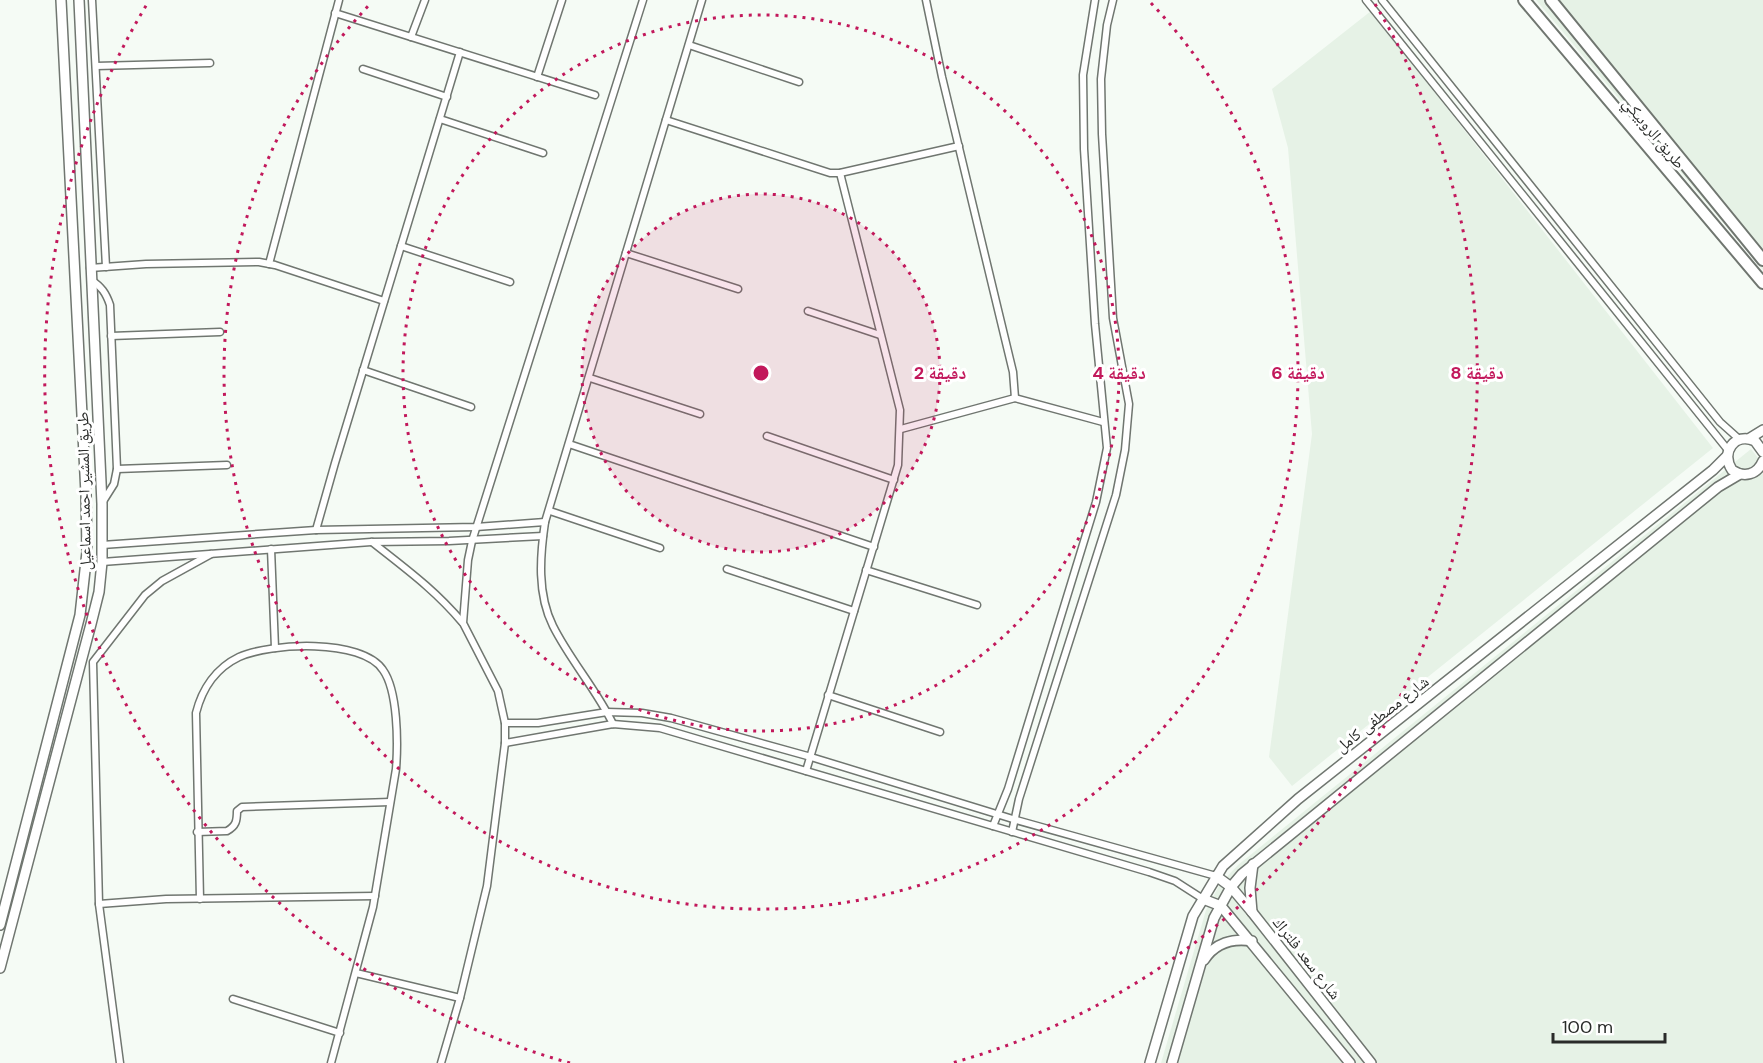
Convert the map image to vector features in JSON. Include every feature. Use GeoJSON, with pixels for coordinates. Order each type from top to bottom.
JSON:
{"type":"FeatureCollection","features":[{"type":"Feature","properties":{"kind":"main road","name":"طريق الروبيكي"},"geometry":{"type":"LineString","coordinates":[[1524,0],[1763,283]]}},
{"type":"Feature","properties":{"kind":"main road","name":"طريق الروبيكي"},"geometry":{"type":"LineString","coordinates":[[1551,0],[1758,248],[1763,260]]}},
{"type":"Feature","properties":{"kind":"street","name":"طريق المشير احمد اسماعيل"},"geometry":{"type":"LineString","coordinates":[[0,925],[75,640],[86,565],[86,494],[61,0]]}},
{"type":"Feature","properties":{"kind":"street","name":"طريق المشير احمد اسماعيل"},"geometry":{"type":"LineString","coordinates":[[0,968],[99,592],[102,564],[102,504],[79,0]]}},
{"type":"Feature","properties":{"kind":"street"},"geometry":{"type":"LineString","coordinates":[[92,0],[106,267]]}},
{"type":"Feature","properties":{"kind":"street"},"geometry":{"type":"LineString","coordinates":[[269,264],[339,0]]}},
{"type":"Feature","properties":{"kind":"street"},"geometry":{"type":"LineString","coordinates":[[411,37],[425,0]]}},
{"type":"Feature","properties":{"kind":"street"},"geometry":{"type":"LineString","coordinates":[[537,77],[562,0]]}},
{"type":"Feature","properties":{"kind":"street"},"geometry":{"type":"LineString","coordinates":[[463,623],[468,560],[476,527],[643,0]]}},
{"type":"Feature","properties":{"kind":"street"},"geometry":{"type":"LineString","coordinates":[[612,724],[607,712],[552,625],[544,602],[540,554],[545,522],[702,0]]}},
{"type":"Feature","properties":{"kind":"street"},"geometry":{"type":"LineString","coordinates":[[926,0],[1013,372],[1014,398]]}},
{"type":"Feature","properties":{"kind":"street"},"geometry":{"type":"LineString","coordinates":[[993,826],[1008,789],[1096,502],[1107,448],[1103,422],[1085,160],[1083,75],[1095,0]]}},
{"type":"Feature","properties":{"kind":"street"},"geometry":{"type":"LineString","coordinates":[[1012,832],[1023,788],[1116,495],[1125,450],[1129,404],[1113,318],[1102,134],[1101,79],[1107,25],[1113,0]]}},
{"type":"Feature","properties":{"kind":"street"},"geometry":{"type":"LineString","coordinates":[[1366,0],[1728,453],[1732,470],[1740,474]]}},
{"type":"Feature","properties":{"kind":"street"},"geometry":{"type":"LineString","coordinates":[[1382,0],[1720,422],[1739,439],[1750,438],[1763,430]]}},
{"type":"Feature","properties":{"kind":"street"},"geometry":{"type":"LineString","coordinates":[[335,14],[595,95]]}},
{"type":"Feature","properties":{"kind":"street"},"geometry":{"type":"LineString","coordinates":[[689,45],[799,82]]}},
{"type":"Feature","properties":{"kind":"street"},"geometry":{"type":"LineString","coordinates":[[316,530],[460,52]]}},
{"type":"Feature","properties":{"kind":"street"},"geometry":{"type":"LineString","coordinates":[[96,66],[210,63]]}},
{"type":"Feature","properties":{"kind":"street"},"geometry":{"type":"LineString","coordinates":[[363,69],[447,97]]}},
{"type":"Feature","properties":{"kind":"street"},"geometry":{"type":"LineString","coordinates":[[440,118],[543,153]]}},
{"type":"Feature","properties":{"kind":"street"},"geometry":{"type":"LineString","coordinates":[[666,120],[820,171],[840,173],[959,146]]}},
{"type":"Feature","properties":{"kind":"street"},"geometry":{"type":"LineString","coordinates":[[806,771],[894,480],[898,465],[901,429],[900,410],[840,173]]}},
{"type":"Feature","properties":{"kind":"street"},"geometry":{"type":"LineString","coordinates":[[401,246],[510,282]]}},
{"type":"Feature","properties":{"kind":"street"},"geometry":{"type":"LineString","coordinates":[[626,253],[738,289]]}},
{"type":"Feature","properties":{"kind":"street"},"geometry":{"type":"LineString","coordinates":[[90,268],[243,262],[269,264],[384,301]]}},
{"type":"Feature","properties":{"kind":"street"},"geometry":{"type":"LineString","coordinates":[[91,280],[99,285],[106,294],[110,305],[117,469],[114,484],[102,504]]}},
{"type":"Feature","properties":{"kind":"street"},"geometry":{"type":"LineString","coordinates":[[808,311],[880,335]]}},
{"type":"Feature","properties":{"kind":"street"},"geometry":{"type":"LineString","coordinates":[[111,336],[220,332]]}},
{"type":"Feature","properties":{"kind":"street"},"geometry":{"type":"LineString","coordinates":[[363,370],[471,407]]}},
{"type":"Feature","properties":{"kind":"street"},"geometry":{"type":"LineString","coordinates":[[590,378],[700,414]]}},
{"type":"Feature","properties":{"kind":"street"},"geometry":{"type":"LineString","coordinates":[[901,429],[1014,398],[1103,422]]}},
{"type":"Feature","properties":{"kind":"street"},"geometry":{"type":"LineString","coordinates":[[767,436],[894,480]]}},
{"type":"Feature","properties":{"kind":"street"},"geometry":{"type":"LineString","coordinates":[[1750,438],[1759,444],[1763,452]]}},
{"type":"Feature","properties":{"kind":"street","name":"شارع مصطفى كامل"},"geometry":{"type":"LineString","coordinates":[[1150,1063],[1193,916],[1216,876],[1238,852],[1298,799],[1713,470],[1728,453],[1734,442],[1739,439]]}},
{"type":"Feature","properties":{"kind":"street"},"geometry":{"type":"LineString","coordinates":[[569,444],[873,547]]}},
{"type":"Feature","properties":{"kind":"street"},"geometry":{"type":"LineString","coordinates":[[1172,1063],[1214,918],[1231,887],[1253,864],[1718,487],[1740,474],[1754,473],[1763,461]]}},
{"type":"Feature","properties":{"kind":"street"},"geometry":{"type":"LineString","coordinates":[[117,469],[227,465]]}},
{"type":"Feature","properties":{"kind":"street"},"geometry":{"type":"LineString","coordinates":[[550,511],[660,548]]}},
{"type":"Feature","properties":{"kind":"street"},"geometry":{"type":"LineString","coordinates":[[102,545],[316,530],[476,527],[545,522]]}},
{"type":"Feature","properties":{"kind":"street"},"geometry":{"type":"LineString","coordinates":[[86,565],[371,542],[472,541],[543,536]]}},
{"type":"Feature","properties":{"kind":"street"},"geometry":{"type":"LineString","coordinates":[[371,542],[419,577],[463,623],[498,691],[505,723],[505,743],[487,886],[460,998],[441,1063]]}},
{"type":"Feature","properties":{"kind":"street"},"geometry":{"type":"LineString","coordinates":[[271,549],[275,648]]}},
{"type":"Feature","properties":{"kind":"street"},"geometry":{"type":"LineString","coordinates":[[120,1063],[99,904],[93,662],[145,595],[162,581],[211,554]]}},
{"type":"Feature","properties":{"kind":"street"},"geometry":{"type":"LineString","coordinates":[[727,569],[854,611]]}},
{"type":"Feature","properties":{"kind":"street"},"geometry":{"type":"LineString","coordinates":[[866,570],[977,605]]}},
{"type":"Feature","properties":{"kind":"street"},"geometry":{"type":"LineString","coordinates":[[200,899],[196,725],[199,701],[207,685],[219,671],[240,657],[275,648],[327,646],[358,653],[376,662],[383,670],[392,692],[397,753],[375,896],[332,1063]]}},
{"type":"Feature","properties":{"kind":"street"},"geometry":{"type":"LineString","coordinates":[[82,658],[93,662]]}},
{"type":"Feature","properties":{"kind":"street"},"geometry":{"type":"LineString","coordinates":[[828,695],[940,732]]}},
{"type":"Feature","properties":{"kind":"street"},"geometry":{"type":"LineString","coordinates":[[505,723],[529,724],[607,712],[642,713],[671,718],[811,757],[1016,820],[1216,876]]}},
{"type":"Feature","properties":{"kind":"street"},"geometry":{"type":"LineString","coordinates":[[505,743],[612,724],[660,728],[1149,872],[1175,881],[1203,899]]}},
{"type":"Feature","properties":{"kind":"street"},"geometry":{"type":"LineString","coordinates":[[197,832],[227,831],[237,820],[237,811],[242,807],[390,802]]}},
{"type":"Feature","properties":{"kind":"street"},"geometry":{"type":"LineString","coordinates":[[1149,872],[1153,859]]}},
{"type":"Feature","properties":{"kind":"street"},"geometry":{"type":"LineString","coordinates":[[1252,912],[1250,888],[1253,864]]}},
{"type":"Feature","properties":{"kind":"street","name":"شارع سعد فلتراك"},"geometry":{"type":"LineString","coordinates":[[1216,876],[1231,887],[1252,912],[1371,1063]]}},
{"type":"Feature","properties":{"kind":"street"},"geometry":{"type":"LineString","coordinates":[[99,904],[200,899],[375,896]]}},
{"type":"Feature","properties":{"kind":"street","name":"شارع سعد فلتراك"},"geometry":{"type":"LineString","coordinates":[[1203,899],[1221,906],[1350,1063]]}},
{"type":"Feature","properties":{"kind":"street"},"geometry":{"type":"LineString","coordinates":[[1201,964],[1222,943],[1232,940],[1252,941]]}},
{"type":"Feature","properties":{"kind":"street"},"geometry":{"type":"LineString","coordinates":[[1285,982],[1299,971]]}},
{"type":"Feature","properties":{"kind":"street"},"geometry":{"type":"LineString","coordinates":[[356,973],[460,998]]}},
{"type":"Feature","properties":{"kind":"street"},"geometry":{"type":"LineString","coordinates":[[1299,1000],[1312,989]]}},
{"type":"Feature","properties":{"kind":"street"},"geometry":{"type":"LineString","coordinates":[[233,999],[340,1033]]}},
{"type":"Feature","properties":{"kind":"shaded area"},"geometry":{"type":"Polygon","coordinates":[[[1536,0],[1763,0],[1763,270],[1536,0]]]}},
{"type":"Feature","properties":{"kind":"shaded area"},"geometry":{"type":"Polygon","coordinates":[[[1371,11],[1713,448],[1292,786],[1269,757],[1312,434],[1288,148],[1272,89],[1371,11]]]}},
{"type":"Feature","properties":{"kind":"shaded area"},"geometry":{"type":"Polygon","coordinates":[[[1751,449],[1763,464],[1763,1063],[1161,1063],[1206,910],[1220,884],[1238,865],[1751,449]]]}}]}
